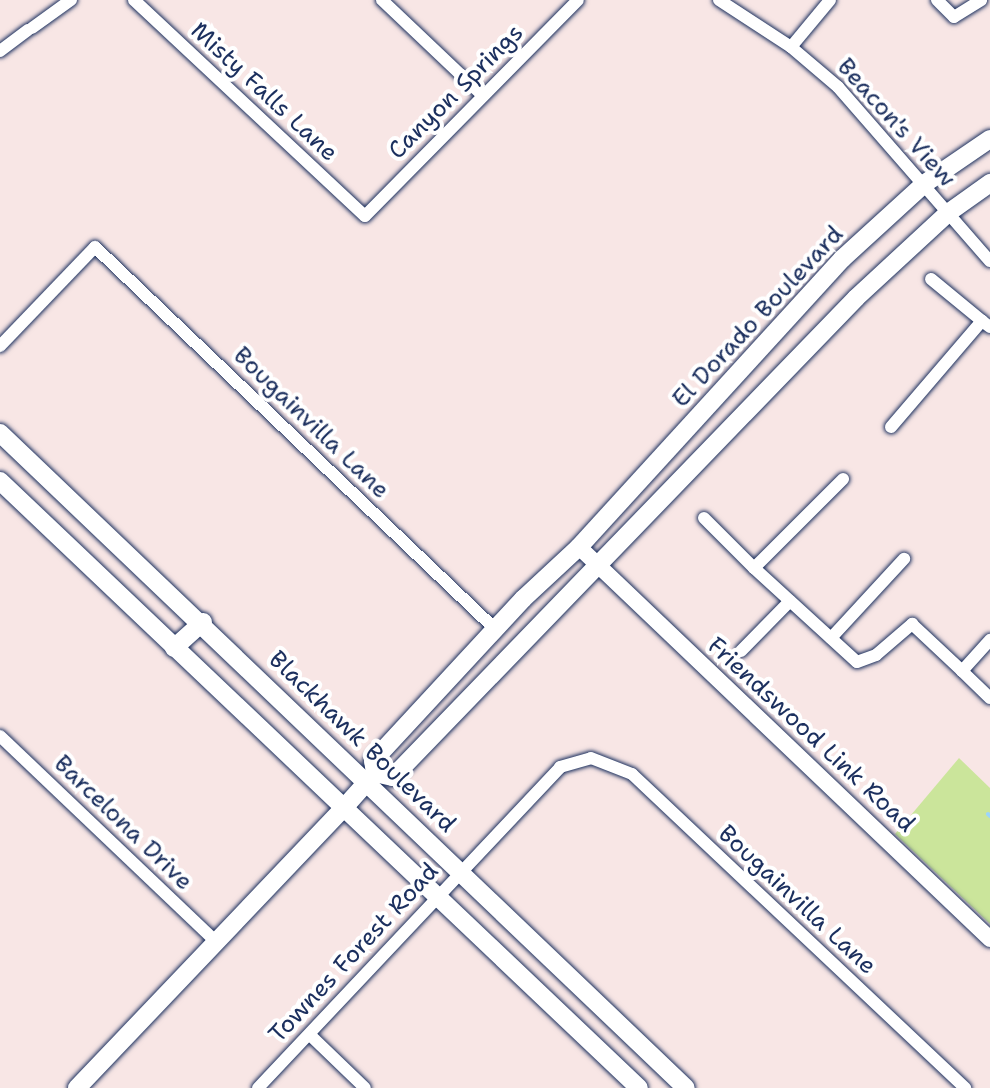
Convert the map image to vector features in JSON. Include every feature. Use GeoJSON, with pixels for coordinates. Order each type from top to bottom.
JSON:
{"type":"FeatureCollection","features":[{"type":"Feature","properties":{"kind":"main road","name":"El Dorado Boulevard"},"geometry":{"type":"LineString","coordinates":[[579,547],[842,259],[924,184],[990,139]]}},
{"type":"Feature","properties":{"kind":"main road"},"geometry":{"type":"LineString","coordinates":[[372,776],[393,777],[598,567],[779,375],[948,213],[990,183]]}},
{"type":"Feature","properties":{"kind":"main road","name":"Blackhawk Boulevard"},"geometry":{"type":"LineString","coordinates":[[0,433],[372,776],[461,871],[686,1088]]}},
{"type":"Feature","properties":{"kind":"main road"},"geometry":{"type":"LineString","coordinates":[[0,481],[342,810],[438,895],[639,1088]]}},
{"type":"Feature","properties":{"kind":"main road"},"geometry":{"type":"LineString","coordinates":[[77,1088],[342,810],[372,776],[373,761],[579,547]]}},
{"type":"Feature","properties":{"kind":"main road"},"geometry":{"type":"LineString","coordinates":[[174,648],[203,622]]}},
{"type":"Feature","properties":{"kind":"main road"},"geometry":{"type":"LineString","coordinates":[[603,1054],[627,1032]]}},
{"type":"Feature","properties":{"kind":"street"},"geometry":{"type":"LineString","coordinates":[[0,51],[71,0]]}},
{"type":"Feature","properties":{"kind":"street","name":"Misty Falls Lane"},"geometry":{"type":"LineString","coordinates":[[134,0],[365,216]]}},
{"type":"Feature","properties":{"kind":"street"},"geometry":{"type":"LineString","coordinates":[[382,0],[482,95]]}},
{"type":"Feature","properties":{"kind":"street","name":"Canyon Springs"},"geometry":{"type":"LineString","coordinates":[[365,216],[578,0]]}},
{"type":"Feature","properties":{"kind":"street","name":"Beacon's View"},"geometry":{"type":"LineString","coordinates":[[719,0],[791,47],[838,87],[990,261]]}},
{"type":"Feature","properties":{"kind":"street"},"geometry":{"type":"LineString","coordinates":[[791,47],[830,0]]}},
{"type":"Feature","properties":{"kind":"street"},"geometry":{"type":"LineString","coordinates":[[937,0],[954,17],[981,0]]}},
{"type":"Feature","properties":{"kind":"street","name":"Bougainvilla Lane"},"geometry":{"type":"LineString","coordinates":[[0,346],[95,247],[496,630]]}},
{"type":"Feature","properties":{"kind":"street"},"geometry":{"type":"LineString","coordinates":[[891,427],[986,324],[931,279]]}},
{"type":"Feature","properties":{"kind":"street"},"geometry":{"type":"LineString","coordinates":[[754,568],[843,479]]}},
{"type":"Feature","properties":{"kind":"street"},"geometry":{"type":"LineString","coordinates":[[704,518],[857,662],[876,655],[912,624],[990,698]]}},
{"type":"Feature","properties":{"kind":"street","name":"Friendswood Link Road"},"geometry":{"type":"LineString","coordinates":[[579,547],[990,939]]}},
{"type":"Feature","properties":{"kind":"street"},"geometry":{"type":"LineString","coordinates":[[831,638],[904,559]]}},
{"type":"Feature","properties":{"kind":"street"},"geometry":{"type":"LineString","coordinates":[[741,651],[790,601]]}},
{"type":"Feature","properties":{"kind":"street"},"geometry":{"type":"LineString","coordinates":[[962,671],[990,640]]}},
{"type":"Feature","properties":{"kind":"street","name":"Barcelona Drive"},"geometry":{"type":"LineString","coordinates":[[0,736],[216,942]]}},
{"type":"Feature","properties":{"kind":"street","name":"Bougainvilla Lane"},"geometry":{"type":"LineString","coordinates":[[591,758],[632,774],[965,1088]]}},
{"type":"Feature","properties":{"kind":"street","name":"Townes Forest Road"},"geometry":{"type":"LineString","coordinates":[[258,1088],[560,767],[591,758]]}},
{"type":"Feature","properties":{"kind":"street"},"geometry":{"type":"LineString","coordinates":[[310,1035],[365,1088]]}},
{"type":"Feature","properties":{"kind":"green space"},"geometry":{"type":"Polygon","coordinates":[[[959,758],[990,788],[990,924],[895,834],[959,758]]]}}]}
